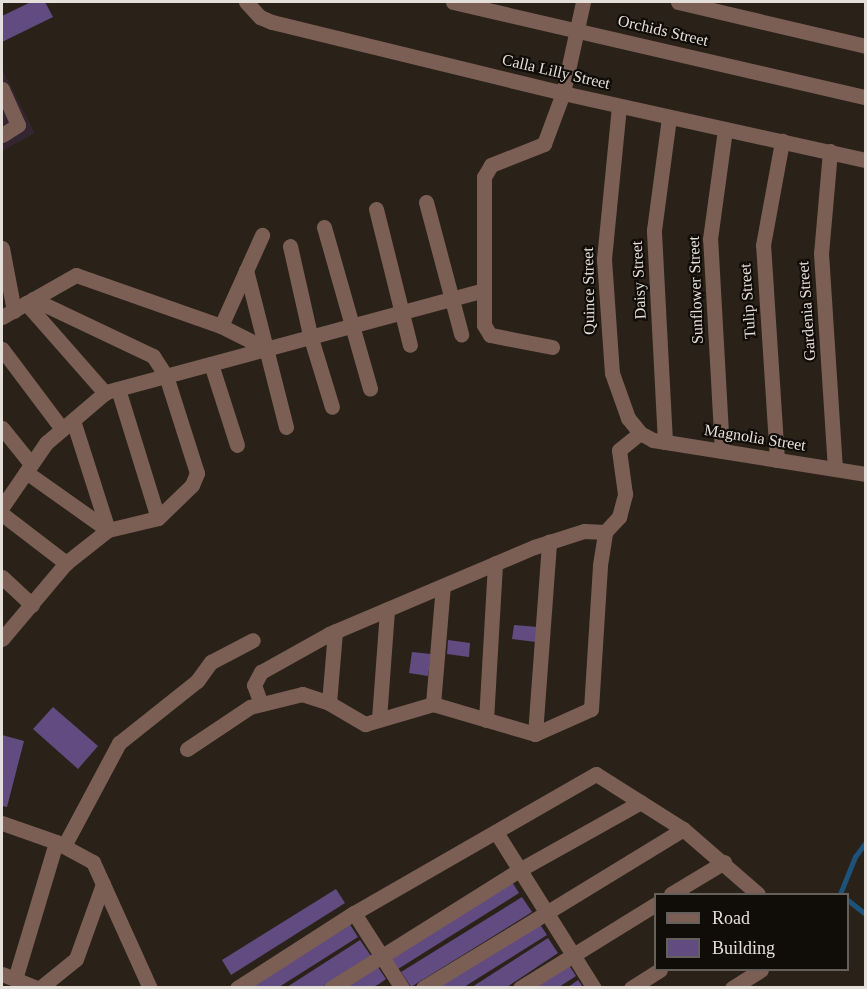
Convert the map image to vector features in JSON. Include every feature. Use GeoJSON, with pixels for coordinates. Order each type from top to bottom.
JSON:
{"type":"FeatureCollection","features":[{"type":"Feature","properties":{"kind":"street","name":"Calla Lilly Street"},"geometry":{"type":"LineString","coordinates":[[246,2],[260,17],[272,22],[563,93],[866,160]]}},
{"type":"Feature","properties":{"kind":"street","name":"Orchids Street"},"geometry":{"type":"LineString","coordinates":[[453,2],[866,97]]}},
{"type":"Feature","properties":{"kind":"street"},"geometry":{"type":"LineString","coordinates":[[552,347],[490,335],[484,325],[482,291],[484,177],[491,165],[543,146],[563,93],[583,2]]}},
{"type":"Feature","properties":{"kind":"street"},"geometry":{"type":"LineString","coordinates":[[678,2],[866,46]]}},
{"type":"Feature","properties":{"kind":"street"},"geometry":{"type":"LineString","coordinates":[[2,89],[18,125],[2,135]]}},
{"type":"Feature","properties":{"kind":"street","name":"Quince Street"},"geometry":{"type":"LineString","coordinates":[[619,106],[604,259],[609,345],[618,398],[640,433]]}},
{"type":"Feature","properties":{"kind":"street","name":"Daisy Street"},"geometry":{"type":"LineString","coordinates":[[665,442],[654,230],[669,117]]}},
{"type":"Feature","properties":{"kind":"street","name":"Sunflower Street"},"geometry":{"type":"LineString","coordinates":[[722,451],[710,239],[725,129]]}},
{"type":"Feature","properties":{"kind":"street","name":"Tulip Street"},"geometry":{"type":"LineString","coordinates":[[777,460],[763,245],[782,141]]}},
{"type":"Feature","properties":{"kind":"street","name":"Gardenia Street"},"geometry":{"type":"LineString","coordinates":[[830,151],[821,253],[835,469]]}},
{"type":"Feature","properties":{"kind":"street"},"geometry":{"type":"LineString","coordinates":[[426,202],[461,334]]}},
{"type":"Feature","properties":{"kind":"street"},"geometry":{"type":"LineString","coordinates":[[376,209],[410,345]]}},
{"type":"Feature","properties":{"kind":"street"},"geometry":{"type":"LineString","coordinates":[[324,227],[370,389]]}},
{"type":"Feature","properties":{"kind":"street"},"geometry":{"type":"LineString","coordinates":[[221,326],[262,235]]}},
{"type":"Feature","properties":{"kind":"street"},"geometry":{"type":"LineString","coordinates":[[290,246],[310,335],[332,407]]}},
{"type":"Feature","properties":{"kind":"street"},"geometry":{"type":"LineString","coordinates":[[2,248],[19,308],[112,391],[158,519]]}},
{"type":"Feature","properties":{"kind":"street"},"geometry":{"type":"LineString","coordinates":[[246,270],[286,427]]}},
{"type":"Feature","properties":{"kind":"street"},"geometry":{"type":"LineString","coordinates":[[19,308],[76,275],[221,326],[265,348]]}},
{"type":"Feature","properties":{"kind":"street"},"geometry":{"type":"LineString","coordinates":[[66,563],[3,504],[46,443],[112,391],[310,335],[482,291]]}},
{"type":"Feature","properties":{"kind":"street"},"geometry":{"type":"LineString","coordinates":[[2,638],[66,563],[108,530],[158,519],[192,485],[197,473],[166,376],[147,351],[19,308]]}},
{"type":"Feature","properties":{"kind":"street"},"geometry":{"type":"LineString","coordinates":[[2,349],[68,424],[108,530]]}},
{"type":"Feature","properties":{"kind":"street"},"geometry":{"type":"LineString","coordinates":[[211,364],[237,445]]}},
{"type":"Feature","properties":{"kind":"street"},"geometry":{"type":"LineString","coordinates":[[2,428],[28,468],[108,530]]}},
{"type":"Feature","properties":{"kind":"street"},"geometry":{"type":"LineString","coordinates":[[187,749],[250,707],[302,694],[329,703],[365,724],[433,704],[535,734],[591,709],[605,532],[619,516],[625,494],[619,450],[640,433]]}},
{"type":"Feature","properties":{"kind":"street","name":"Magnolia Street"},"geometry":{"type":"LineString","coordinates":[[640,433],[665,442],[866,474]]}},
{"type":"Feature","properties":{"kind":"street"},"geometry":{"type":"LineString","coordinates":[[261,704],[254,685],[261,672],[335,631],[549,542],[584,531],[605,532]]}},
{"type":"Feature","properties":{"kind":"street"},"geometry":{"type":"LineString","coordinates":[[535,734],[549,542]]}},
{"type":"Feature","properties":{"kind":"street"},"geometry":{"type":"LineString","coordinates":[[486,720],[495,563]]}},
{"type":"Feature","properties":{"kind":"street"},"geometry":{"type":"LineString","coordinates":[[2,577],[32,605]]}},
{"type":"Feature","properties":{"kind":"street"},"geometry":{"type":"LineString","coordinates":[[433,704],[443,586]]}},
{"type":"Feature","properties":{"kind":"street"},"geometry":{"type":"LineString","coordinates":[[379,719],[387,609]]}},
{"type":"Feature","properties":{"kind":"street"},"geometry":{"type":"LineString","coordinates":[[329,703],[335,631]]}},
{"type":"Feature","properties":{"kind":"street"},"geometry":{"type":"LineString","coordinates":[[103,884],[76,959],[38,987],[8,976],[60,844],[118,743],[197,681],[211,662],[253,640]]}},
{"type":"Feature","properties":{"kind":"street"},"geometry":{"type":"LineString","coordinates":[[237,987],[354,913],[596,774],[683,829],[724,862],[757,893]]}},
{"type":"Feature","properties":{"kind":"street"},"geometry":{"type":"LineString","coordinates":[[331,987],[521,869],[641,802]]}},
{"type":"Feature","properties":{"kind":"street"},"geometry":{"type":"LineString","coordinates":[[2,826],[60,844],[93,862],[150,987]]}},
{"type":"Feature","properties":{"kind":"street"},"geometry":{"type":"LineString","coordinates":[[423,987],[683,829]]}},
{"type":"Feature","properties":{"kind":"street"},"geometry":{"type":"LineString","coordinates":[[496,832],[594,987]]}},
{"type":"Feature","properties":{"kind":"street"},"geometry":{"type":"LineString","coordinates":[[673,893],[724,862]]}},
{"type":"Feature","properties":{"kind":"street"},"geometry":{"type":"LineString","coordinates":[[520,987],[654,905]]}},
{"type":"Feature","properties":{"kind":"street"},"geometry":{"type":"LineString","coordinates":[[354,913],[402,987]]}},
{"type":"Feature","properties":{"kind":"street"},"geometry":{"type":"LineString","coordinates":[[631,987],[657,971]]}},
{"type":"Feature","properties":{"kind":"street"},"geometry":{"type":"LineString","coordinates":[[732,987],[758,971]]}},
{"type":"Feature","properties":{"kind":"shaded area"},"geometry":{"type":"Polygon","coordinates":[[[2,69],[35,133],[2,151],[2,69]]]}},
{"type":"Feature","properties":{"kind":"building"},"geometry":{"type":"Polygon","coordinates":[[[31,2],[45,2],[53,17],[2,42],[2,16],[31,2]]]}},
{"type":"Feature","properties":{"kind":"building"},"geometry":{"type":"Polygon","coordinates":[[[514,625],[538,627],[536,642],[512,639],[514,625]]]}},
{"type":"Feature","properties":{"kind":"building"},"geometry":{"type":"Polygon","coordinates":[[[448,640],[470,643],[469,657],[447,654],[448,640]]]}},
{"type":"Feature","properties":{"kind":"building"},"geometry":{"type":"Polygon","coordinates":[[[412,652],[431,654],[428,676],[409,673],[412,652]]]}},
{"type":"Feature","properties":{"kind":"building"},"geometry":{"type":"Polygon","coordinates":[[[53,707],[98,746],[78,769],[33,729],[53,707]]]}},
{"type":"Feature","properties":{"kind":"building"},"geometry":{"type":"Polygon","coordinates":[[[2,735],[24,741],[7,807],[2,806],[2,735]]]}},
{"type":"Feature","properties":{"kind":"building"},"geometry":{"type":"Polygon","coordinates":[[[509,877],[519,893],[398,969],[388,953],[509,877]]]}},
{"type":"Feature","properties":{"kind":"building"},"geometry":{"type":"Polygon","coordinates":[[[336,889],[345,903],[231,975],[222,960],[336,889]]]}},
{"type":"Feature","properties":{"kind":"building"},"geometry":{"type":"Polygon","coordinates":[[[522,897],[532,912],[411,987],[401,972],[522,897]]]}},
{"type":"Feature","properties":{"kind":"building"},"geometry":{"type":"Polygon","coordinates":[[[537,920],[547,935],[464,987],[429,987],[537,920]]]}},
{"type":"Feature","properties":{"kind":"building"},"geometry":{"type":"Polygon","coordinates":[[[349,923],[358,937],[279,987],[247,987],[349,923]]]}},
{"type":"Feature","properties":{"kind":"building"},"geometry":{"type":"Polygon","coordinates":[[[548,938],[558,953],[507,987],[472,987],[548,938]]]}},
{"type":"Feature","properties":{"kind":"building"},"geometry":{"type":"Polygon","coordinates":[[[360,940],[371,956],[322,987],[287,987],[360,940]]]}},
{"type":"Feature","properties":{"kind":"building"},"geometry":{"type":"Polygon","coordinates":[[[567,962],[576,976],[559,987],[526,987],[567,962]]]}},
{"type":"Feature","properties":{"kind":"building"},"geometry":{"type":"Polygon","coordinates":[[[376,964],[386,979],[379,984],[373,987],[340,987],[376,964]]]}},
{"type":"Feature","properties":{"kind":"building"},"geometry":{"type":"Polygon","coordinates":[[[578,980],[583,987],[567,987],[571,985],[578,980]]]}},
{"type":"Feature","properties":{"kind":"waterway"},"geometry":{"type":"LineString","coordinates":[[840,893],[855,857],[866,842]]}},
{"type":"Feature","properties":{"kind":"waterway"},"geometry":{"type":"LineString","coordinates":[[849,901],[866,914]]}}]}
